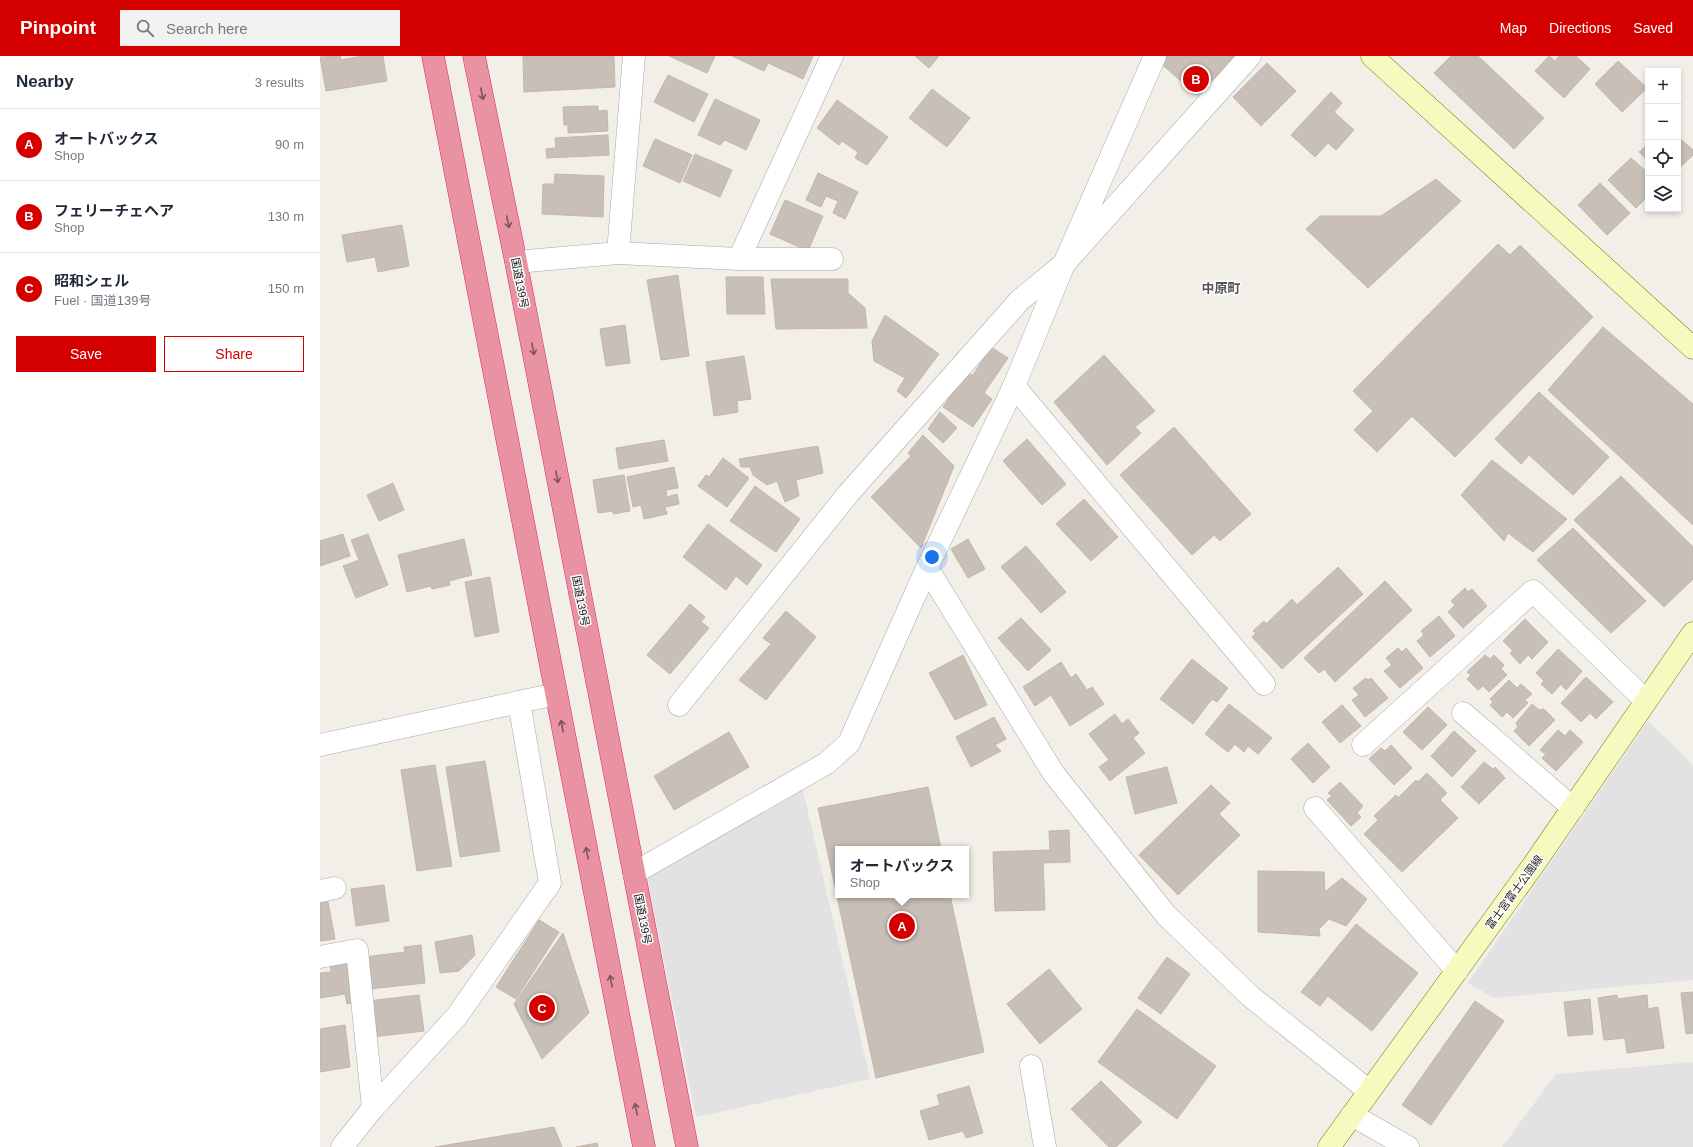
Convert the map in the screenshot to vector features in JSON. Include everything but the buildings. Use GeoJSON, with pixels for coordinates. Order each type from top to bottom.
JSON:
{"type":"FeatureCollection","features":[{"type":"Feature","properties":{"kind":"highway"},"geometry":{"type":"LineString","coordinates":[[433,56],[644,1147]]}},
{"type":"Feature","properties":{"kind":"highway","name":"国道139号"},"geometry":{"type":"LineString","coordinates":[[474,56],[516,262],[687,1147]]}},
{"type":"Feature","properties":{"kind":"main road"},"geometry":{"type":"LineString","coordinates":[[1372,56],[1693,348]]}},
{"type":"Feature","properties":{"kind":"main road","name":"富士宮富士公園線"},"geometry":{"type":"LineString","coordinates":[[1329,1147],[1457,971],[1693,633]]}},
{"type":"Feature","properties":{"kind":"street"},"geometry":{"type":"LineString","coordinates":[[618,253],[634,56]]}},
{"type":"Feature","properties":{"kind":"street"},"geometry":{"type":"LineString","coordinates":[[739,259],[832,56]]}},
{"type":"Feature","properties":{"kind":"street"},"geometry":{"type":"LineString","coordinates":[[634,873],[827,763],[849,743],[927,568],[1014,386],[1064,264],[1155,56]]}},
{"type":"Feature","properties":{"kind":"street"},"geometry":{"type":"LineString","coordinates":[[679,706],[848,494],[1020,300],[1064,264],[1250,56]]}},
{"type":"Feature","properties":{"kind":"street"},"geometry":{"type":"LineString","coordinates":[[516,262],[618,253],[739,259],[832,259]]}},
{"type":"Feature","properties":{"kind":"street"},"geometry":{"type":"LineString","coordinates":[[1014,386],[1264,684]]}},
{"type":"Feature","properties":{"kind":"street"},"geometry":{"type":"LineString","coordinates":[[927,568],[1054,774],[1166,915],[1250,996],[1369,1091]]}},
{"type":"Feature","properties":{"kind":"street"},"geometry":{"type":"LineString","coordinates":[[1363,745],[1533,591],[1646,701]]}},
{"type":"Feature","properties":{"kind":"street"},"geometry":{"type":"LineString","coordinates":[[320,745],[556,694]]}},
{"type":"Feature","properties":{"kind":"street"},"geometry":{"type":"LineString","coordinates":[[342,1147],[373,1108],[457,1016],[550,883],[519,702]]}},
{"type":"Feature","properties":{"kind":"street"},"geometry":{"type":"LineString","coordinates":[[1463,713],[1572,808]]}},
{"type":"Feature","properties":{"kind":"street"},"geometry":{"type":"LineString","coordinates":[[1315,808],[1457,971]]}},
{"type":"Feature","properties":{"kind":"street"},"geometry":{"type":"LineString","coordinates":[[320,957],[357,950],[373,1108]]}},
{"type":"Feature","properties":{"kind":"street"},"geometry":{"type":"LineString","coordinates":[[1031,1066],[1045,1147]]}},
{"type":"Feature","properties":{"kind":"street"},"geometry":{"type":"LineString","coordinates":[[1352,1115],[1408,1147]]}},
{"type":"Feature","properties":{"kind":"shaded area"},"geometry":{"type":"Polygon","coordinates":[[[1648,721],[1693,765],[1693,980],[1494,998],[1468,983],[1648,721]]]}},
{"type":"Feature","properties":{"kind":"shaded area"},"geometry":{"type":"Polygon","coordinates":[[[802,786],[870,1079],[696,1117],[647,877],[802,786]]]}},
{"type":"Feature","properties":{"kind":"shaded area"},"geometry":{"type":"Polygon","coordinates":[[[1693,1062],[1693,1147],[1502,1147],[1556,1074],[1693,1062]]]}},
{"type":"Feature","properties":{"kind":"place","name":"フェリーチェヘア"},"geometry":{"type":"Point","coordinates":[1196,79]}},
{"type":"Feature","properties":{"kind":"place","name":"オートバックス"},"geometry":{"type":"Point","coordinates":[902,926]}},
{"type":"Feature","properties":{"kind":"place","name":"昭和シェル"},"geometry":{"type":"Point","coordinates":[542,1008]}},
{"type":"Feature","properties":{"kind":"district","name":"中原町"},"geometry":{"type":"Point","coordinates":[1221,288]}}]}
